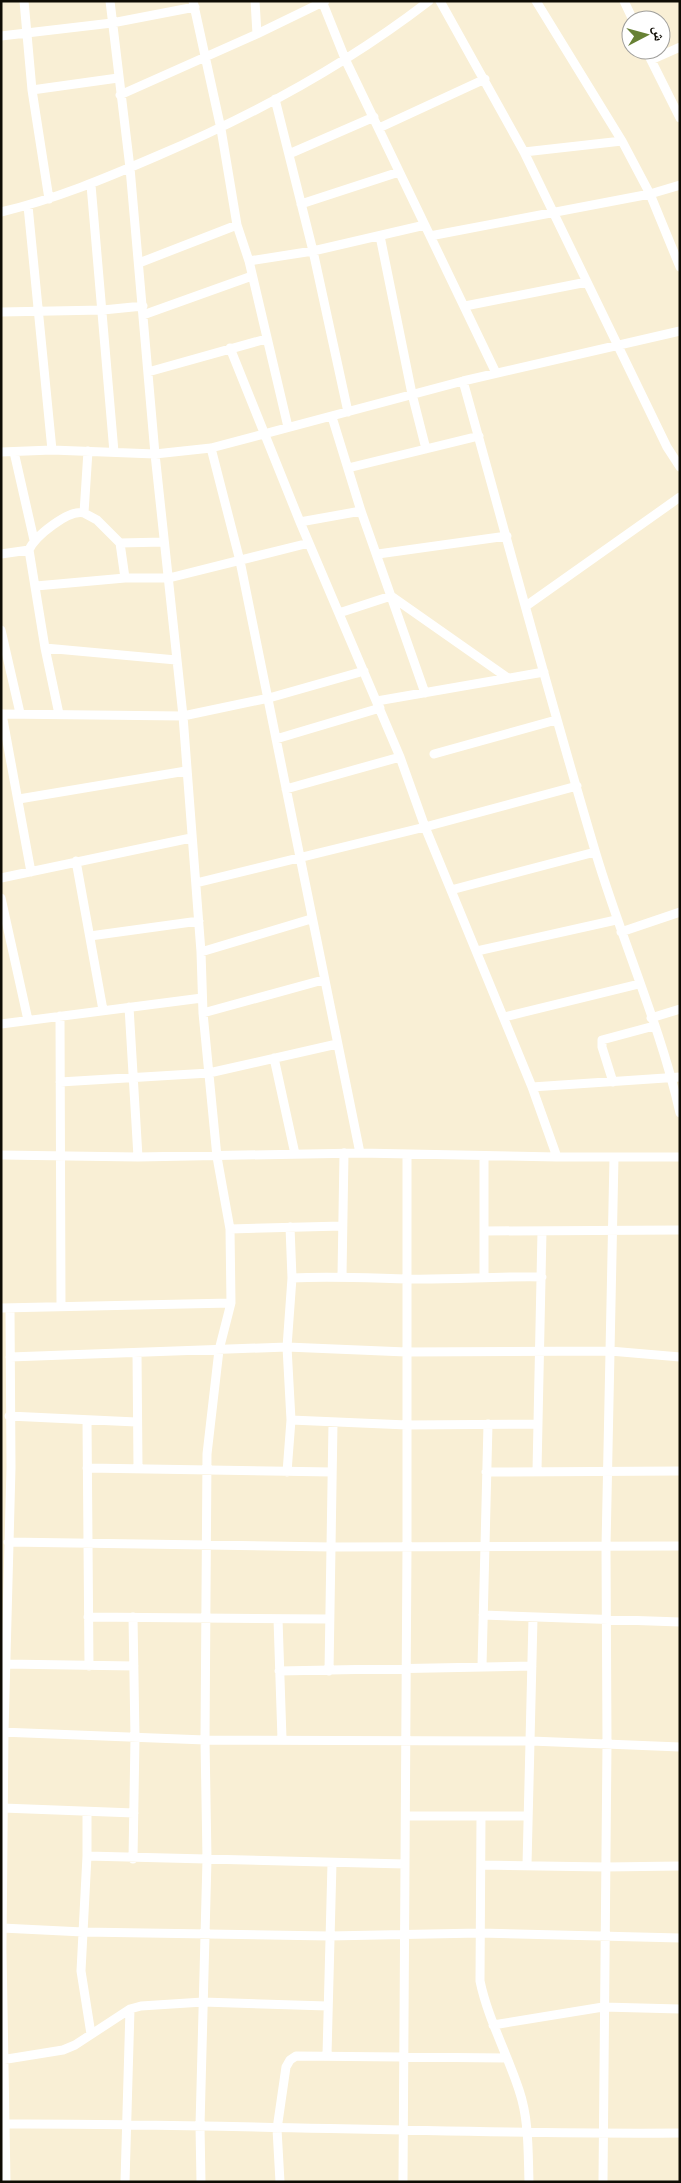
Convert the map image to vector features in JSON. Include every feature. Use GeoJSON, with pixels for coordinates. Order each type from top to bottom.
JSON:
{"type":"FeatureCollection","features":[{"type":"Feature","properties":{"kind":"street"},"geometry":{"type":"LineString","coordinates":[[24,1],[32,90],[49,199]]}},
{"type":"Feature","properties":{"kind":"street"},"geometry":{"type":"LineString","coordinates":[[110,1],[130,168],[155,454],[182,716],[199,921],[203,1013],[217,1156],[230,1229],[231,1303],[218,1350],[207,1454],[205,1740],[207,1859],[200,2126],[201,2182]]}},
{"type":"Feature","properties":{"kind":"street"},"geometry":{"type":"LineString","coordinates":[[255,1],[257,34]]}},
{"type":"Feature","properties":{"kind":"street"},"geometry":{"type":"LineString","coordinates":[[440,1],[524,152],[617,346],[676,455],[680,468]]}},
{"type":"Feature","properties":{"kind":"street"},"geometry":{"type":"LineString","coordinates":[[536,1],[622,141],[650,194],[680,267]]}},
{"type":"Feature","properties":{"kind":"street"},"geometry":{"type":"LineString","coordinates":[[120,95],[257,34],[323,2],[346,61],[496,373]]}},
{"type":"Feature","properties":{"kind":"street"},"geometry":{"type":"LineString","coordinates":[[1,212],[28,206],[91,185],[220,129],[346,61],[428,2]]}},
{"type":"Feature","properties":{"kind":"street"},"geometry":{"type":"LineString","coordinates":[[1,36],[112,23],[194,4],[220,129],[237,225],[249,261],[288,427]]}},
{"type":"Feature","properties":{"kind":"street"},"geometry":{"type":"LineString","coordinates":[[651,60],[680,118]]}},
{"type":"Feature","properties":{"kind":"street"},"geometry":{"type":"LineString","coordinates":[[32,90],[118,78]]}},
{"type":"Feature","properties":{"kind":"street"},"geometry":{"type":"LineString","coordinates":[[379,128],[485,79]]}},
{"type":"Feature","properties":{"kind":"street"},"geometry":{"type":"LineString","coordinates":[[275,99],[313,252],[348,412]]}},
{"type":"Feature","properties":{"kind":"street"},"geometry":{"type":"LineString","coordinates":[[289,154],[374,117]]}},
{"type":"Feature","properties":{"kind":"street"},"geometry":{"type":"LineString","coordinates":[[524,152],[622,141]]}},
{"type":"Feature","properties":{"kind":"street"},"geometry":{"type":"LineString","coordinates":[[301,204],[399,172]]}},
{"type":"Feature","properties":{"kind":"street"},"geometry":{"type":"LineString","coordinates":[[91,185],[114,452]]}},
{"type":"Feature","properties":{"kind":"street"},"geometry":{"type":"LineString","coordinates":[[430,236],[518,220],[552,211],[650,194],[680,185]]}},
{"type":"Feature","properties":{"kind":"street"},"geometry":{"type":"LineString","coordinates":[[28,206],[52,450]]}},
{"type":"Feature","properties":{"kind":"street"},"geometry":{"type":"LineString","coordinates":[[139,264],[237,225]]}},
{"type":"Feature","properties":{"kind":"street"},"geometry":{"type":"LineString","coordinates":[[249,261],[313,252],[425,226]]}},
{"type":"Feature","properties":{"kind":"street"},"geometry":{"type":"LineString","coordinates":[[380,236],[412,394],[426,449]]}},
{"type":"Feature","properties":{"kind":"street"},"geometry":{"type":"LineString","coordinates":[[1,312],[143,311],[252,276]]}},
{"type":"Feature","properties":{"kind":"street"},"geometry":{"type":"LineString","coordinates":[[465,306],[587,282]]}},
{"type":"Feature","properties":{"kind":"street"},"geometry":{"type":"LineString","coordinates":[[1,452],[52,450],[155,454],[211,448],[496,373],[680,331]]}},
{"type":"Feature","properties":{"kind":"street"},"geometry":{"type":"LineString","coordinates":[[148,372],[266,339]]}},
{"type":"Feature","properties":{"kind":"street"},"geometry":{"type":"LineString","coordinates":[[230,348],[300,522],[400,756],[425,827],[504,1017],[558,1157]]}},
{"type":"Feature","properties":{"kind":"street"},"geometry":{"type":"LineString","coordinates":[[464,381],[556,720],[616,920],[652,1022],[676,1078],[680,1113]]}},
{"type":"Feature","properties":{"kind":"street"},"geometry":{"type":"LineString","coordinates":[[332,417],[361,511],[378,554],[425,694]]}},
{"type":"Feature","properties":{"kind":"street"},"geometry":{"type":"LineString","coordinates":[[348,468],[478,436]]}},
{"type":"Feature","properties":{"kind":"street"},"geometry":{"type":"LineString","coordinates":[[211,448],[240,561],[269,698],[310,919],[360,1153]]}},
{"type":"Feature","properties":{"kind":"street"},"geometry":{"type":"LineString","coordinates":[[84,513],[88,451]]}},
{"type":"Feature","properties":{"kind":"street"},"geometry":{"type":"LineString","coordinates":[[14,452],[34,540]]}},
{"type":"Feature","properties":{"kind":"street"},"geometry":{"type":"LineString","coordinates":[[526,606],[680,497]]}},
{"type":"Feature","properties":{"kind":"street"},"geometry":{"type":"LineString","coordinates":[[300,522],[361,511]]}},
{"type":"Feature","properties":{"kind":"street"},"geometry":{"type":"LineString","coordinates":[[59,714],[45,648],[29,550],[34,540],[72,514],[84,513],[97,520],[120,543],[125,578]]}},
{"type":"Feature","properties":{"kind":"street"},"geometry":{"type":"LineString","coordinates":[[378,554],[507,536]]}},
{"type":"Feature","properties":{"kind":"street"},"geometry":{"type":"LineString","coordinates":[[120,543],[164,542]]}},
{"type":"Feature","properties":{"kind":"street"},"geometry":{"type":"LineString","coordinates":[[36,586],[125,578],[169,578],[309,543]]}},
{"type":"Feature","properties":{"kind":"street"},"geometry":{"type":"LineString","coordinates":[[1,554],[29,550]]}},
{"type":"Feature","properties":{"kind":"street"},"geometry":{"type":"LineString","coordinates":[[339,613],[391,596]]}},
{"type":"Feature","properties":{"kind":"street"},"geometry":{"type":"LineString","coordinates":[[391,596],[508,678]]}},
{"type":"Feature","properties":{"kind":"street"},"geometry":{"type":"LineString","coordinates":[[1,630],[20,713]]}},
{"type":"Feature","properties":{"kind":"street"},"geometry":{"type":"LineString","coordinates":[[45,648],[176,660]]}},
{"type":"Feature","properties":{"kind":"street"},"geometry":{"type":"LineString","coordinates":[[30,872],[19,799],[2,714],[182,716],[269,698],[364,671]]}},
{"type":"Feature","properties":{"kind":"street"},"geometry":{"type":"LineString","coordinates":[[276,739],[378,705],[425,694],[544,672]]}},
{"type":"Feature","properties":{"kind":"street"},"geometry":{"type":"LineString","coordinates":[[434,754],[556,720]]}},
{"type":"Feature","properties":{"kind":"street"},"geometry":{"type":"LineString","coordinates":[[286,789],[400,756]]}},
{"type":"Feature","properties":{"kind":"street"},"geometry":{"type":"LineString","coordinates":[[19,799],[186,771]]}},
{"type":"Feature","properties":{"kind":"street"},"geometry":{"type":"LineString","coordinates":[[196,883],[425,827],[577,786]]}},
{"type":"Feature","properties":{"kind":"street"},"geometry":{"type":"LineString","coordinates":[[1,878],[191,838]]}},
{"type":"Feature","properties":{"kind":"street"},"geometry":{"type":"LineString","coordinates":[[451,890],[595,852]]}},
{"type":"Feature","properties":{"kind":"street"},"geometry":{"type":"LineString","coordinates":[[76,861],[103,1010]]}},
{"type":"Feature","properties":{"kind":"street"},"geometry":{"type":"LineString","coordinates":[[1,898],[28,1020]]}},
{"type":"Feature","properties":{"kind":"street"},"geometry":{"type":"LineString","coordinates":[[621,932],[680,912]]}},
{"type":"Feature","properties":{"kind":"street"},"geometry":{"type":"LineString","coordinates":[[201,952],[310,919]]}},
{"type":"Feature","properties":{"kind":"street"},"geometry":{"type":"LineString","coordinates":[[477,951],[616,920]]}},
{"type":"Feature","properties":{"kind":"street"},"geometry":{"type":"LineString","coordinates":[[90,936],[199,921]]}},
{"type":"Feature","properties":{"kind":"street"},"geometry":{"type":"LineString","coordinates":[[203,1013],[323,980]]}},
{"type":"Feature","properties":{"kind":"street"},"geometry":{"type":"LineString","coordinates":[[504,1017],[639,984]]}},
{"type":"Feature","properties":{"kind":"street"},"geometry":{"type":"LineString","coordinates":[[1,1024],[202,998]]}},
{"type":"Feature","properties":{"kind":"street"},"geometry":{"type":"LineString","coordinates":[[129,1007],[138,1157]]}},
{"type":"Feature","properties":{"kind":"street"},"geometry":{"type":"LineString","coordinates":[[612,1082],[602,1047],[602,1040],[652,1022],[680,1009]]}},
{"type":"Feature","properties":{"kind":"street"},"geometry":{"type":"LineString","coordinates":[[60,1016],[62,1156],[61,1306]]}},
{"type":"Feature","properties":{"kind":"street"},"geometry":{"type":"LineString","coordinates":[[60,1082],[209,1073],[337,1044]]}},
{"type":"Feature","properties":{"kind":"street"},"geometry":{"type":"LineString","coordinates":[[274,1058],[295,1154]]}},
{"type":"Feature","properties":{"kind":"street"},"geometry":{"type":"LineString","coordinates":[[532,1087],[676,1078]]}},
{"type":"Feature","properties":{"kind":"street"},"geometry":{"type":"LineString","coordinates":[[1,1155],[138,1157],[360,1153],[558,1157],[680,1157]]}},
{"type":"Feature","properties":{"kind":"street"},"geometry":{"type":"LineString","coordinates":[[342,1276],[344,1154]]}},
{"type":"Feature","properties":{"kind":"street"},"geometry":{"type":"LineString","coordinates":[[403,2182],[407,1669],[407,1154]]}},
{"type":"Feature","properties":{"kind":"street"},"geometry":{"type":"LineString","coordinates":[[484,1156],[484,1276]]}},
{"type":"Feature","properties":{"kind":"street"},"geometry":{"type":"LineString","coordinates":[[603,2182],[603,2007],[607,1743],[606,1547],[614,1157]]}},
{"type":"Feature","properties":{"kind":"street"},"geometry":{"type":"LineString","coordinates":[[230,1229],[342,1226]]}},
{"type":"Feature","properties":{"kind":"street"},"geometry":{"type":"LineString","coordinates":[[287,1472],[291,1420],[287,1347],[292,1278],[290,1227]]}},
{"type":"Feature","properties":{"kind":"street"},"geometry":{"type":"LineString","coordinates":[[485,1231],[680,1230]]}},
{"type":"Feature","properties":{"kind":"street"},"geometry":{"type":"LineString","coordinates":[[537,1471],[541,1352],[542,1231]]}},
{"type":"Feature","properties":{"kind":"street"},"geometry":{"type":"LineString","coordinates":[[292,1278],[342,1276],[408,1279],[484,1276],[542,1277]]}},
{"type":"Feature","properties":{"kind":"street"},"geometry":{"type":"LineString","coordinates":[[6,2182],[6,2124],[2,2059],[2,1819],[6,1664],[4,1580],[8,1542],[11,1468],[9,1416],[10,1357],[6,1308],[231,1303]]}},
{"type":"Feature","properties":{"kind":"street"},"geometry":{"type":"LineString","coordinates":[[10,1357],[287,1347],[406,1352],[610,1351],[680,1357]]}},
{"type":"Feature","properties":{"kind":"street"},"geometry":{"type":"LineString","coordinates":[[138,1353],[136,1422],[138,1468]]}},
{"type":"Feature","properties":{"kind":"street"},"geometry":{"type":"LineString","coordinates":[[9,1416],[136,1422]]}},
{"type":"Feature","properties":{"kind":"street"},"geometry":{"type":"LineString","coordinates":[[87,1420],[89,1666]]}},
{"type":"Feature","properties":{"kind":"street"},"geometry":{"type":"LineString","coordinates":[[291,1420],[407,1425],[538,1424]]}},
{"type":"Feature","properties":{"kind":"street"},"geometry":{"type":"LineString","coordinates":[[329,1671],[333,1422]]}},
{"type":"Feature","properties":{"kind":"street"},"geometry":{"type":"LineString","coordinates":[[482,1666],[488,1424]]}},
{"type":"Feature","properties":{"kind":"street"},"geometry":{"type":"LineString","coordinates":[[1,1468],[11,1468]]}},
{"type":"Feature","properties":{"kind":"street"},"geometry":{"type":"LineString","coordinates":[[87,1468],[332,1472]]}},
{"type":"Feature","properties":{"kind":"street"},"geometry":{"type":"LineString","coordinates":[[486,1472],[680,1471]]}},
{"type":"Feature","properties":{"kind":"street"},"geometry":{"type":"LineString","coordinates":[[8,1542],[484,1548],[680,1546]]}},
{"type":"Feature","properties":{"kind":"street"},"geometry":{"type":"LineString","coordinates":[[483,1615],[607,1621],[680,1622]]}},
{"type":"Feature","properties":{"kind":"street"},"geometry":{"type":"LineString","coordinates":[[88,1617],[206,1616],[329,1619]]}},
{"type":"Feature","properties":{"kind":"street"},"geometry":{"type":"LineString","coordinates":[[133,1617],[135,1738],[133,1859]]}},
{"type":"Feature","properties":{"kind":"street"},"geometry":{"type":"LineString","coordinates":[[527,1865],[533,1618]]}},
{"type":"Feature","properties":{"kind":"street"},"geometry":{"type":"LineString","coordinates":[[278,1619],[282,1739]]}},
{"type":"Feature","properties":{"kind":"street"},"geometry":{"type":"LineString","coordinates":[[6,1664],[134,1666]]}},
{"type":"Feature","properties":{"kind":"street"},"geometry":{"type":"LineString","coordinates":[[279,1671],[532,1666]]}},
{"type":"Feature","properties":{"kind":"street"},"geometry":{"type":"LineString","coordinates":[[3,1732],[205,1740],[531,1741],[680,1747]]}},
{"type":"Feature","properties":{"kind":"street"},"geometry":{"type":"LineString","coordinates":[[3,1808],[134,1813]]}},
{"type":"Feature","properties":{"kind":"street"},"geometry":{"type":"LineString","coordinates":[[87,1812],[87,1856],[81,1971],[91,2034]]}},
{"type":"Feature","properties":{"kind":"street"},"geometry":{"type":"LineString","coordinates":[[406,1816],[528,1816]]}},
{"type":"Feature","properties":{"kind":"street"},"geometry":{"type":"LineString","coordinates":[[481,1816],[480,1981],[484,2002],[522,2100],[529,2182]]}},
{"type":"Feature","properties":{"kind":"street"},"geometry":{"type":"LineString","coordinates":[[87,1856],[133,1859],[405,1864]]}},
{"type":"Feature","properties":{"kind":"street"},"geometry":{"type":"LineString","coordinates":[[327,2055],[332,1863]]}},
{"type":"Feature","properties":{"kind":"street"},"geometry":{"type":"LineString","coordinates":[[481,1865],[605,1868],[680,1866]]}},
{"type":"Feature","properties":{"kind":"street"},"geometry":{"type":"LineString","coordinates":[[2,1928],[83,1932],[329,1936],[480,1934],[680,1938]]}},
{"type":"Feature","properties":{"kind":"street"},"geometry":{"type":"LineString","coordinates":[[2,2059],[62,2050],[75,2045],[130,2009],[203,2002],[327,2006]]}},
{"type":"Feature","properties":{"kind":"street"},"geometry":{"type":"LineString","coordinates":[[493,2025],[603,2007],[680,2009]]}},
{"type":"Feature","properties":{"kind":"street"},"geometry":{"type":"LineString","coordinates":[[125,2182],[130,2009]]}},
{"type":"Feature","properties":{"kind":"street"},"geometry":{"type":"LineString","coordinates":[[280,2182],[277,2129],[286,2067],[290,2060],[296,2056],[507,2058]]}},
{"type":"Feature","properties":{"kind":"street"},"geometry":{"type":"LineString","coordinates":[[6,2124],[128,2124],[277,2129],[402,2129],[602,2134],[680,2133]]}}]}
